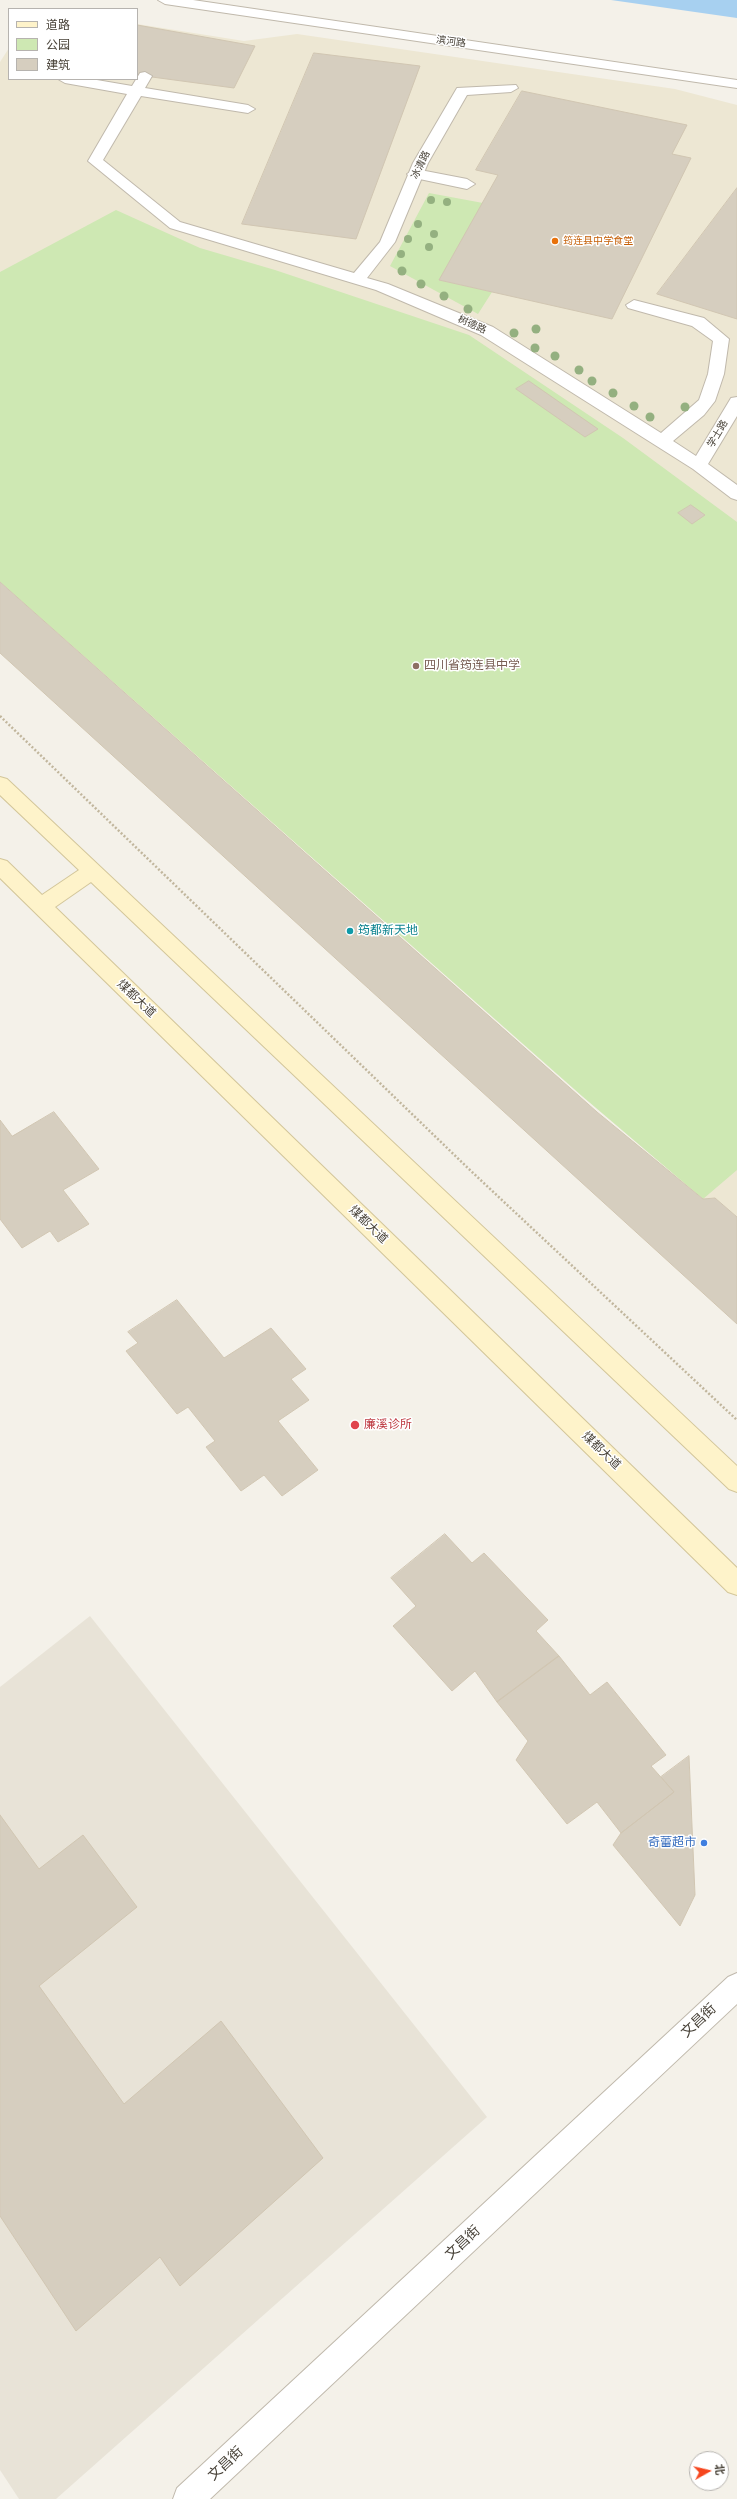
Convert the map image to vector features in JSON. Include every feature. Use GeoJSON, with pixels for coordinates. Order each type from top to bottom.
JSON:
{"type":"FeatureCollection","features":[{"type":"Feature","properties":{"kind":"main road"},"geometry":{"type":"LineString","coordinates":[[0,784],[737,1481]]}},
{"type":"Feature","properties":{"kind":"main road","name":"煤都大道"},"geometry":{"type":"LineString","coordinates":[[0,866],[737,1584]]}},
{"type":"Feature","properties":{"kind":"main road"},"geometry":{"type":"LineString","coordinates":[[40,906],[92,871]]}},
{"type":"Feature","properties":{"kind":"street","name":"滨河路"},"geometry":{"type":"LineString","coordinates":[[165,0],[737,84]]}},
{"type":"Feature","properties":{"kind":"street","name":"滨河路"},"geometry":{"type":"LineString","coordinates":[[260,0],[706,65]]}},
{"type":"Feature","properties":{"kind":"street"},"geometry":{"type":"LineString","coordinates":[[136,92],[145,76]]}},
{"type":"Feature","properties":{"kind":"street"},"geometry":{"type":"LineString","coordinates":[[71,80],[136,92],[248,109]]}},
{"type":"Feature","properties":{"kind":"street","name":"冰清路"},"geometry":{"type":"LineString","coordinates":[[357,279],[376,262],[392,237],[415,174],[440,126],[462,91],[511,88]]}},
{"type":"Feature","properties":{"kind":"street","name":"树德路"},"geometry":{"type":"LineString","coordinates":[[136,92],[95,160],[175,225],[382,287],[487,331],[699,465],[737,494]]}},
{"type":"Feature","properties":{"kind":"street"},"geometry":{"type":"LineString","coordinates":[[415,174],[467,184]]}},
{"type":"Feature","properties":{"kind":"street"},"geometry":{"type":"LineString","coordinates":[[634,305],[698,322],[721,339],[716,376],[704,406],[678,426],[662,442]]}},
{"type":"Feature","properties":{"kind":"street","name":"学士路"},"geometry":{"type":"LineString","coordinates":[[699,465],[737,402]]}},
{"type":"Feature","properties":{"kind":"street","name":"文昌街"},"geometry":{"type":"LineString","coordinates":[[188,2499],[737,1986]]}},
{"type":"Feature","properties":{"kind":"path"},"geometry":{"type":"LineString","coordinates":[[0,716],[472,1172],[737,1420]]}},
{"type":"Feature","properties":{"kind":"shaded area","name":"四川省筠连县中学"},"geometry":{"type":"Polygon","coordinates":[[[138,24],[244,41],[297,34],[675,89],[737,105],[737,1217],[715,1198],[703,1199],[582,1096],[0,582],[0,62],[8,50],[8,80],[138,80],[138,24]]]}},
{"type":"Feature","properties":{"kind":"shaded area"},"geometry":{"type":"Polygon","coordinates":[[[90,1616],[487,2117],[56,2499],[19,2499],[0,2470],[0,1687],[90,1616]]]}},
{"type":"Feature","properties":{"kind":"green space"},"geometry":{"type":"Polygon","coordinates":[[[429,193],[483,203],[439,280],[492,292],[478,314],[390,266],[429,193]]]}},
{"type":"Feature","properties":{"kind":"green space","name":"四川省筠连县中学"},"geometry":{"type":"Polygon","coordinates":[[[116,210],[200,248],[275,270],[469,335],[623,438],[737,522],[737,1170],[703,1199],[582,1096],[0,582],[0,272],[116,210]]]}},
{"type":"Feature","properties":{"kind":"water"},"geometry":{"type":"Polygon","coordinates":[[[611,0],[737,0],[737,18],[611,0]]]}},
{"type":"Feature","properties":{"kind":"building"},"geometry":{"type":"Polygon","coordinates":[[[138,25],[255,46],[234,88],[138,75],[138,25]]]}},
{"type":"Feature","properties":{"kind":"building"},"geometry":{"type":"Polygon","coordinates":[[[314,53],[420,66],[356,239],[242,224],[314,53]]]}},
{"type":"Feature","properties":{"kind":"building","name":"筠连县中学食堂"},"geometry":{"type":"Polygon","coordinates":[[[522,91],[687,125],[672,154],[691,158],[612,319],[439,280],[498,175],[476,170],[522,91]]]}},
{"type":"Feature","properties":{"kind":"building"},"geometry":{"type":"Polygon","coordinates":[[[737,188],[737,319],[657,294],[737,188]]]}},
{"type":"Feature","properties":{"kind":"building"},"geometry":{"type":"Polygon","coordinates":[[[529,381],[598,429],[585,437],[516,389],[529,381]]]}},
{"type":"Feature","properties":{"kind":"building"},"geometry":{"type":"Polygon","coordinates":[[[691,505],[705,515],[692,524],[678,513],[691,505]]]}},
{"type":"Feature","properties":{"kind":"building","name":"筠都新天地"},"geometry":{"type":"Polygon","coordinates":[[[0,582],[597,1112],[703,1199],[715,1198],[737,1217],[737,1324],[0,653],[0,582]]]}},
{"type":"Feature","properties":{"kind":"building"},"geometry":{"type":"Polygon","coordinates":[[[54,1112],[99,1169],[63,1190],[89,1224],[58,1242],[50,1231],[22,1248],[0,1219],[0,1120],[12,1136],[54,1112]]]}},
{"type":"Feature","properties":{"kind":"building"},"geometry":{"type":"Polygon","coordinates":[[[177,1300],[224,1358],[271,1328],[306,1369],[291,1379],[309,1400],[278,1421],[318,1470],[282,1496],[264,1475],[241,1491],[206,1447],[215,1441],[188,1407],[177,1414],[126,1351],[138,1343],[128,1332],[177,1300]]]}},
{"type":"Feature","properties":{"kind":"building"},"geometry":{"type":"Polygon","coordinates":[[[445,1534],[472,1563],[484,1553],[548,1620],[536,1631],[559,1656],[497,1702],[475,1671],[452,1691],[393,1626],[416,1606],[391,1578],[445,1534]]]}},
{"type":"Feature","properties":{"kind":"building"},"geometry":{"type":"Polygon","coordinates":[[[559,1656],[590,1695],[607,1682],[666,1755],[651,1766],[674,1792],[621,1833],[597,1802],[567,1824],[516,1760],[528,1741],[497,1702],[559,1656]]]}},
{"type":"Feature","properties":{"kind":"building"},"geometry":{"type":"Polygon","coordinates":[[[689,1756],[695,1895],[680,1926],[613,1845],[621,1833],[674,1792],[661,1777],[689,1756]]]}},
{"type":"Feature","properties":{"kind":"building"},"geometry":{"type":"Polygon","coordinates":[[[0,1815],[39,1869],[83,1835],[137,1907],[39,1986],[124,2104],[221,2021],[323,2158],[180,2286],[160,2257],[76,2331],[0,2216],[0,1815]]]}},
{"type":"Feature","properties":{"kind":"place","name":"筠连县中学食堂"},"geometry":{"type":"Point","coordinates":[555,241]}},
{"type":"Feature","properties":{"kind":"place","name":"四川省筠连县中学"},"geometry":{"type":"Point","coordinates":[416,666]}},
{"type":"Feature","properties":{"kind":"place","name":"筠都新天地"},"geometry":{"type":"Point","coordinates":[350,931]}},
{"type":"Feature","properties":{"kind":"place","name":"廉溪诊所"},"geometry":{"type":"Point","coordinates":[355,1425]}},
{"type":"Feature","properties":{"kind":"place","name":"奇蕾超市"},"geometry":{"type":"Point","coordinates":[704,1843]}}]}
